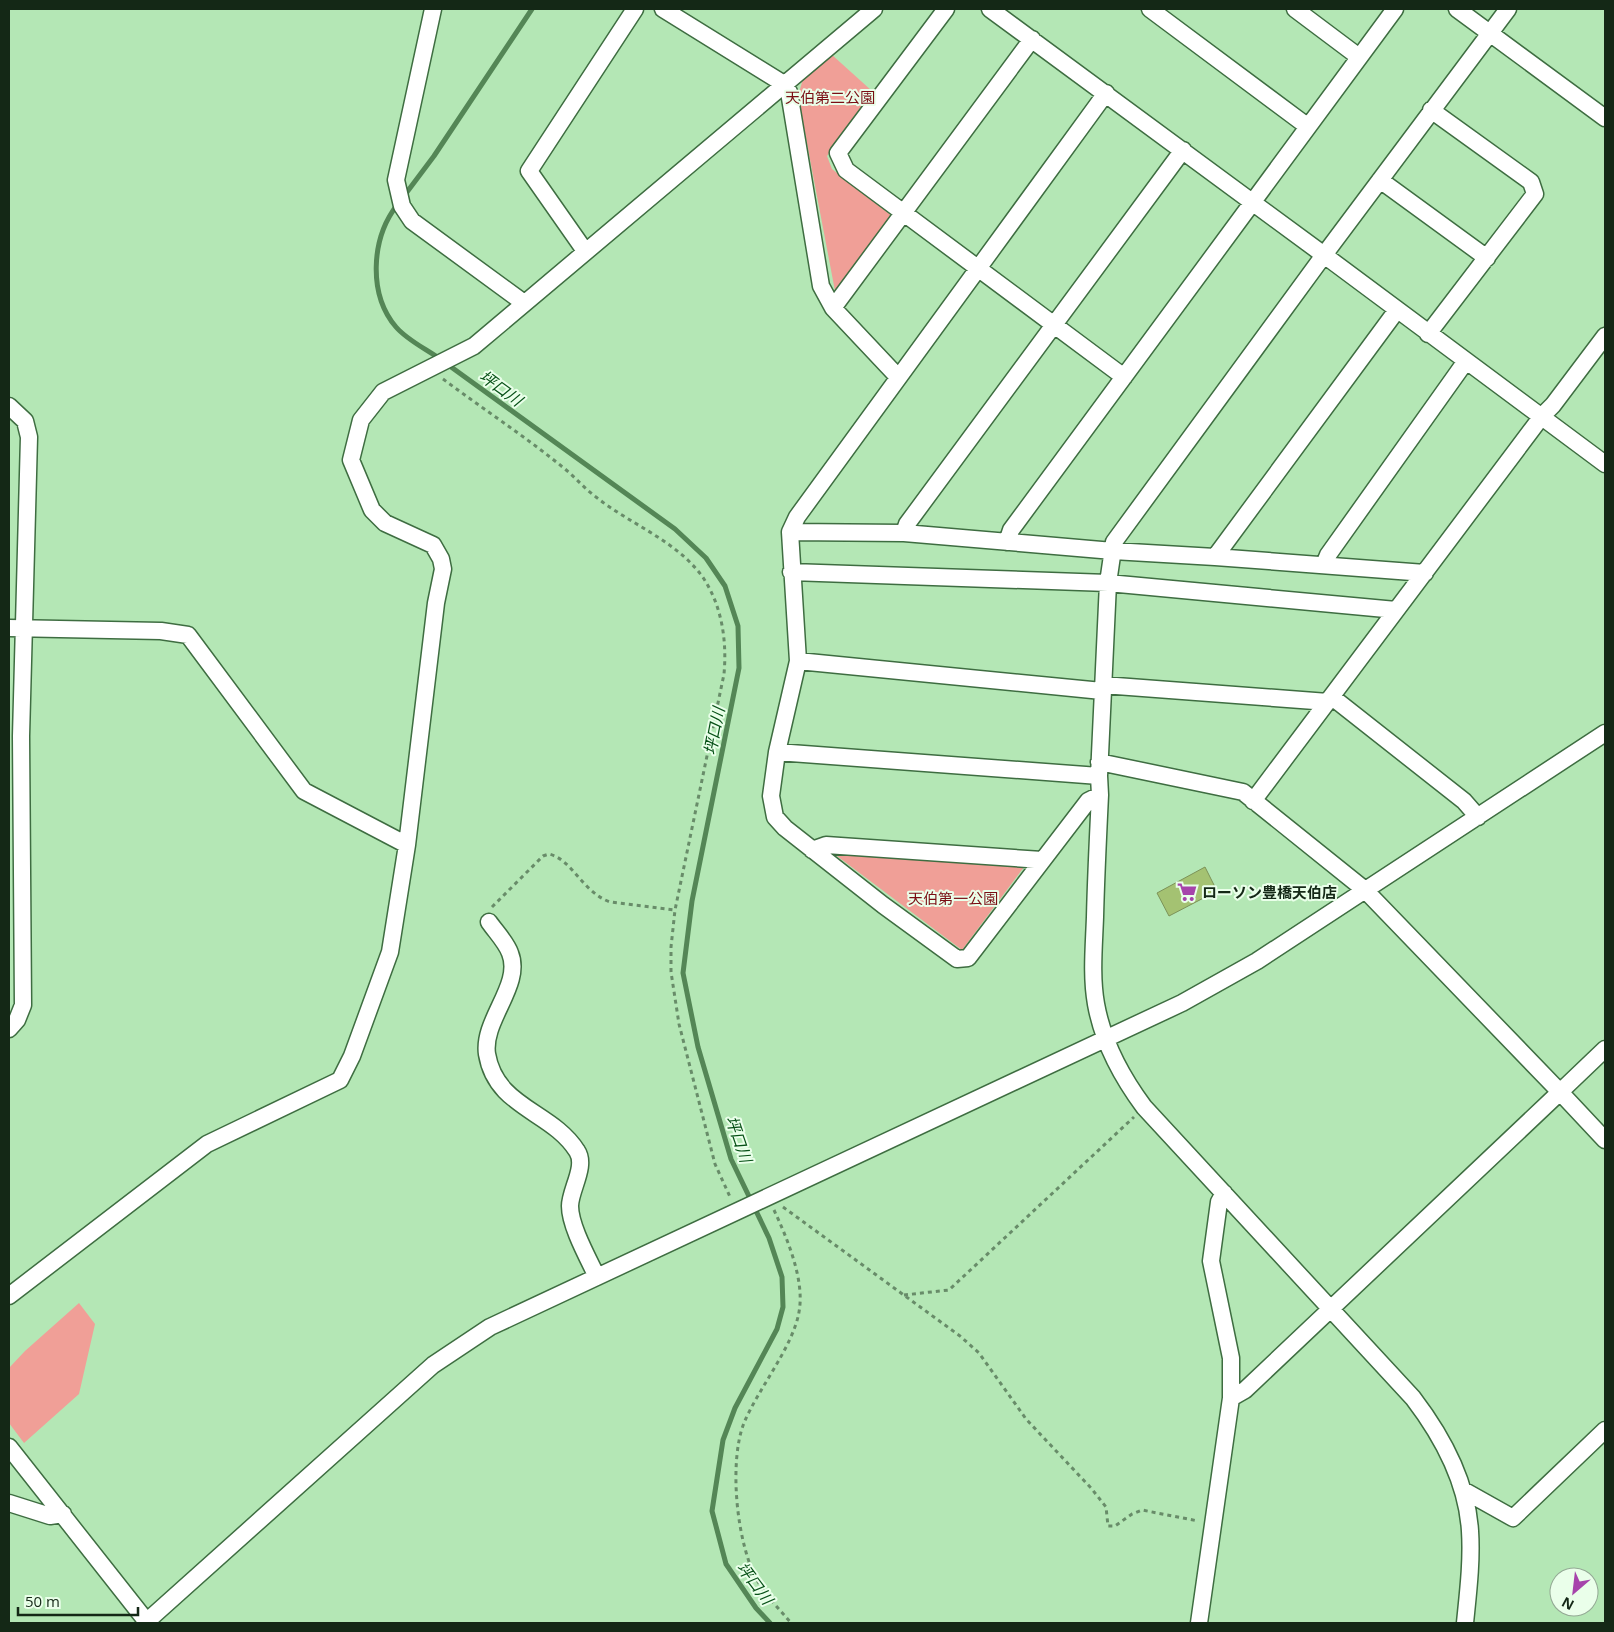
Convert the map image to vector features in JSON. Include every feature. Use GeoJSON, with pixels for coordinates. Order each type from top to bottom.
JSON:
{"type":"FeatureCollection","features":[{"type":"Feature","properties":{"kind":"street"},"geometry":{"type":"LineString","coordinates":[[585,251],[529,170],[635,9]]}},
{"type":"Feature","properties":{"kind":"street"},"geometry":{"type":"LineString","coordinates":[[663,9],[784,84],[789,92],[821,286],[833,308],[898,377]]}},
{"type":"Feature","properties":{"kind":"street"},"geometry":{"type":"LineString","coordinates":[[9,1296],[206,1144],[340,1080],[352,1056],[390,952],[407,845],[436,603],[443,569],[441,559],[433,546],[385,523],[372,510],[351,460],[361,420],[383,392],[474,346],[874,9]]}},
{"type":"Feature","properties":{"kind":"street"},"geometry":{"type":"LineString","coordinates":[[946,9],[838,153],[846,170],[1124,377]]}},
{"type":"Feature","properties":{"kind":"street"},"geometry":{"type":"LineString","coordinates":[[990,9],[1184,150],[1428,334],[1605,464]]}},
{"type":"Feature","properties":{"kind":"street"},"geometry":{"type":"LineString","coordinates":[[1150,9],[1307,126]]}},
{"type":"Feature","properties":{"kind":"street"},"geometry":{"type":"LineString","coordinates":[[1295,9],[1359,57]]}},
{"type":"Feature","properties":{"kind":"street"},"geometry":{"type":"LineString","coordinates":[[1007,542],[1011,530],[1395,9]]}},
{"type":"Feature","properties":{"kind":"street"},"geometry":{"type":"LineString","coordinates":[[1457,9],[1489,34],[1498,37],[1605,118]]}},
{"type":"Feature","properties":{"kind":"street"},"geometry":{"type":"LineString","coordinates":[[1465,1623],[1470,1529],[1463,1490],[1448,1452],[1430,1420],[1413,1398],[1144,1107],[1128,1086],[1114,1061],[1106,1039],[1096,1005],[1093,973],[1100,795],[1099,769],[1108,583],[1114,542],[1431,110],[1508,9]]}},
{"type":"Feature","properties":{"kind":"street"},"geometry":{"type":"LineString","coordinates":[[429,11],[396,180],[400,198],[412,221],[524,303]]}},
{"type":"Feature","properties":{"kind":"street"},"geometry":{"type":"LineString","coordinates":[[833,308],[1032,39]]}},
{"type":"Feature","properties":{"kind":"street"},"geometry":{"type":"LineString","coordinates":[[1100,795],[1088,801],[968,958],[957,959],[812,850],[775,817],[771,796],[778,752],[798,661],[790,532],[797,517],[1106,94]]}},
{"type":"Feature","properties":{"kind":"street"},"geometry":{"type":"LineString","coordinates":[[1428,334],[1535,194],[1531,182],[1431,110]]}},
{"type":"Feature","properties":{"kind":"street"},"geometry":{"type":"LineString","coordinates":[[904,533],[907,524],[1052,324],[1184,150]]}},
{"type":"Feature","properties":{"kind":"street"},"geometry":{"type":"LineString","coordinates":[[1380,180],[1487,258]]}},
{"type":"Feature","properties":{"kind":"street"},"geometry":{"type":"LineString","coordinates":[[1215,556],[1397,310]]}},
{"type":"Feature","properties":{"kind":"street"},"geometry":{"type":"LineString","coordinates":[[1253,801],[1542,416],[1553,405],[1605,336]]}},
{"type":"Feature","properties":{"kind":"street"},"geometry":{"type":"LineString","coordinates":[[1324,565],[1328,555],[1466,361]]}},
{"type":"Feature","properties":{"kind":"street"},"geometry":{"type":"LineString","coordinates":[[9,406],[25,421],[29,436],[16,628],[21,736],[23,1005],[17,1020],[9,1029]]}},
{"type":"Feature","properties":{"kind":"street"},"geometry":{"type":"LineString","coordinates":[[790,532],[904,533],[1113,551],[1215,556],[1425,573]]}},
{"type":"Feature","properties":{"kind":"street"},"geometry":{"type":"LineString","coordinates":[[791,572],[1108,583],[1396,610]]}},
{"type":"Feature","properties":{"kind":"street"},"geometry":{"type":"LineString","coordinates":[[16,628],[161,631],[188,635],[304,792],[407,845]]}},
{"type":"Feature","properties":{"kind":"street"},"geometry":{"type":"LineString","coordinates":[[798,661],[1103,688],[1330,700],[1464,801],[1478,817]]}},
{"type":"Feature","properties":{"kind":"street"},"geometry":{"type":"LineString","coordinates":[[9,1447],[146,1622],[433,1364],[490,1327],[1182,1003],[1257,961],[1605,733]]}},
{"type":"Feature","properties":{"kind":"street"},"geometry":{"type":"LineString","coordinates":[[778,752],[1099,769],[1243,792],[1365,890],[1605,1140]]}},
{"type":"Feature","properties":{"kind":"street"},"geometry":{"type":"LineString","coordinates":[[812,850],[826,845],[1042,860]]}},
{"type":"Feature","properties":{"kind":"street"},"geometry":{"type":"LineString","coordinates":[[489,922],[510,952],[514,967],[489,1031],[486,1052],[492,1074],[506,1094],[565,1136],[579,1153],[580,1166],[570,1206],[573,1223],[597,1277]]}},
{"type":"Feature","properties":{"kind":"street"},"geometry":{"type":"LineString","coordinates":[[1231,1398],[1245,1390],[1605,1049]]}},
{"type":"Feature","properties":{"kind":"street"},"geometry":{"type":"LineString","coordinates":[[1199,1623],[1231,1398],[1231,1358],[1211,1261],[1219,1202],[1224,1193]]}},
{"type":"Feature","properties":{"kind":"street"},"geometry":{"type":"LineString","coordinates":[[1463,1490],[1513,1518],[1605,1430]]}},
{"type":"Feature","properties":{"kind":"street"},"geometry":{"type":"LineString","coordinates":[[9,1503],[50,1516],[63,1514]]}},
{"type":"Feature","properties":{"kind":"path"},"geometry":{"type":"LineString","coordinates":[[433,367],[565,469],[595,497],[637,526],[672,546],[690,561],[704,580],[714,599],[725,635],[724,674],[675,910],[670,947],[671,972],[679,1024],[715,1164],[739,1210]]}},
{"type":"Feature","properties":{"kind":"path"},"geometry":{"type":"LineString","coordinates":[[489,922],[489,912],[493,905],[543,856],[549,854],[561,859],[591,892],[600,898],[610,902],[675,910]]}},
{"type":"Feature","properties":{"kind":"path"},"geometry":{"type":"LineString","coordinates":[[903,1295],[950,1290],[1144,1107]]}},
{"type":"Feature","properties":{"kind":"path"},"geometry":{"type":"LineString","coordinates":[[768,1196],[979,1353],[1026,1419],[1091,1488],[1106,1507],[1108,1526],[1116,1526],[1132,1514],[1142,1510],[1213,1524]]}},
{"type":"Feature","properties":{"kind":"path"},"geometry":{"type":"LineString","coordinates":[[768,1196],[789,1242],[800,1298],[799,1312],[793,1329],[744,1423],[737,1446],[738,1510],[744,1547],[759,1584],[791,1623]]}},
{"type":"Feature","properties":{"kind":"green space","name":"天伯第二公園"},"geometry":{"type":"Polygon","coordinates":[[[831,54],[872,91],[827,156],[832,169],[892,216],[835,291],[798,96],[803,79],[831,54]]]}},
{"type":"Feature","properties":{"kind":"green space","name":"天伯第一公園"},"geometry":{"type":"Polygon","coordinates":[[[833,853],[1024,867],[962,950],[833,853]]]}},
{"type":"Feature","properties":{"kind":"green space"},"geometry":{"type":"Polygon","coordinates":[[[79,1303],[95,1324],[79,1394],[24,1443],[9,1423],[9,1368],[25,1351],[79,1303]]]}},
{"type":"Feature","properties":{"kind":"building","name":"ローソン豊橋天伯店"},"geometry":{"type":"Polygon","coordinates":[[[1205,867],[1217,891],[1169,916],[1157,893],[1205,867]]]}},
{"type":"Feature","properties":{"kind":"waterway","name":"坪口川"},"geometry":{"type":"LineString","coordinates":[[404,196],[434,156],[532,9]]}},
{"type":"Feature","properties":{"kind":"waterway","name":"坪口川"},"geometry":{"type":"LineString","coordinates":[[397,205],[388,219],[378,250],[376,266],[377,283],[381,299],[387,314],[400,332],[440,359]]}},
{"type":"Feature","properties":{"kind":"waterway","name":"坪口川"},"geometry":{"type":"LineString","coordinates":[[447,364],[675,529],[706,558],[725,586],[738,626],[739,668],[692,901],[683,973],[698,1047],[731,1159],[769,1238],[782,1277],[783,1307],[777,1329],[735,1408],[723,1440],[712,1511],[726,1564],[756,1608],[770,1623]]}},
{"type":"Feature","properties":{"kind":"place","name":"ローソン豊橋天伯店"},"geometry":{"type":"Point","coordinates":[1187,892]}}]}
